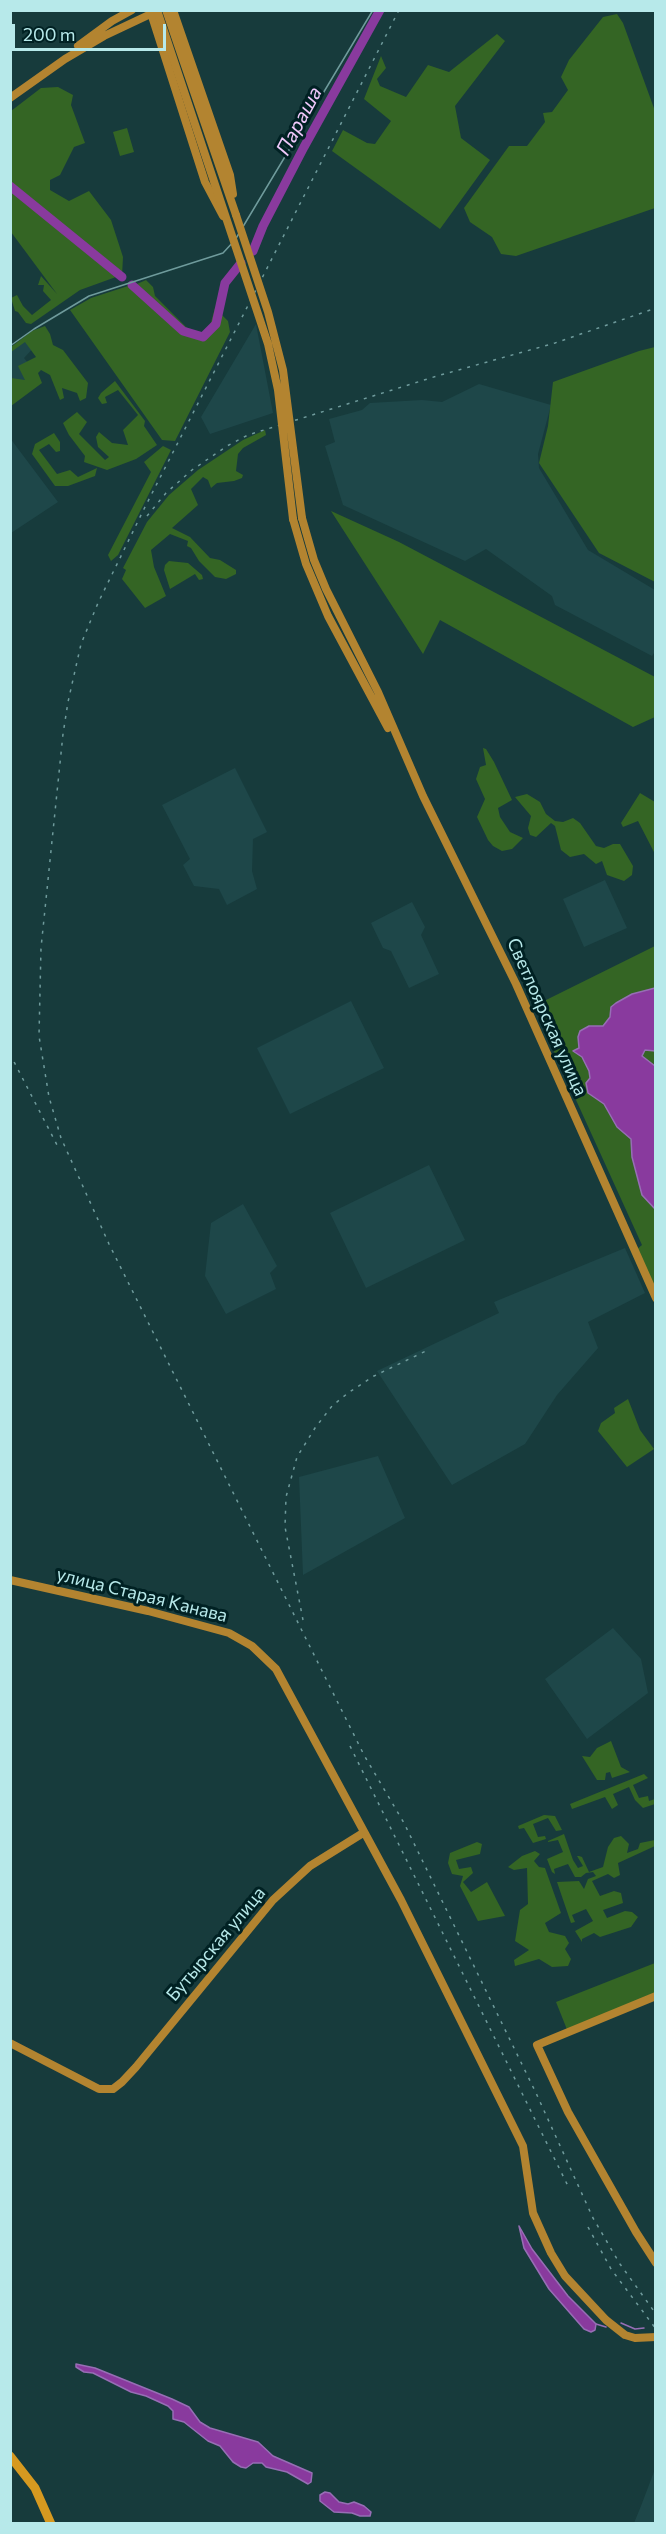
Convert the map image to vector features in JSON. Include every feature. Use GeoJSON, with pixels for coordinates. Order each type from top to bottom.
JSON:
{"type":"FeatureCollection","features":[{"type":"Feature","properties":{"kind":"main road"},"geometry":{"type":"LineString","coordinates":[[65,59],[100,29],[132,10]]}},
{"type":"Feature","properties":{"kind":"main road"},"geometry":{"type":"LineString","coordinates":[[166,10],[268,312],[283,370],[298,518]]}},
{"type":"Feature","properties":{"kind":"main road"},"geometry":{"type":"LineString","coordinates":[[173,10],[230,175],[236,215]]}},
{"type":"Feature","properties":{"kind":"main road"},"geometry":{"type":"LineString","coordinates":[[10,98],[65,59],[154,11]]}},
{"type":"Feature","properties":{"kind":"main road"},"geometry":{"type":"LineString","coordinates":[[154,11],[205,182],[227,222]]}},
{"type":"Feature","properties":{"kind":"main road"},"geometry":{"type":"LineString","coordinates":[[154,11],[257,308],[273,366],[298,518]]}},
{"type":"Feature","properties":{"kind":"main road","name":"Светлоярская улица"},"geometry":{"type":"LineString","coordinates":[[298,518],[314,585],[374,694],[516,984],[656,1298]]}},
{"type":"Feature","properties":{"kind":"main road","name":"улица Старая Канава"},"geometry":{"type":"LineString","coordinates":[[10,1580],[90,1597],[229,1633],[252,1646],[276,1669],[401,1900],[524,2148],[533,2213],[550,2253],[565,2276],[606,2320],[625,2335],[635,2338],[656,2337]]}},
{"type":"Feature","properties":{"kind":"main road","name":"Бутырская улица"},"geometry":{"type":"LineString","coordinates":[[10,2043],[91,2086],[106,2090],[122,2082],[273,1900],[310,1866],[363,1833]]}},
{"type":"Feature","properties":{"kind":"main road"},"geometry":{"type":"LineString","coordinates":[[656,1996],[537,2045],[568,2112],[656,2263]]}},
{"type":"Feature","properties":{"kind":"main road"},"geometry":{"type":"LineString","coordinates":[[10,2456],[25,2474],[42,2502],[51,2523]]}},
{"type":"Feature","properties":{"kind":"shaded area"},"geometry":{"type":"Polygon","coordinates":[[[256,324],[273,413],[210,434],[201,417],[256,324]]]}},
{"type":"Feature","properties":{"kind":"shaded area"},"geometry":{"type":"Polygon","coordinates":[[[30,333],[38,343],[24,358],[40,378],[11,401],[11,348],[30,333]]]}},
{"type":"Feature","properties":{"kind":"shaded area"},"geometry":{"type":"Polygon","coordinates":[[[479,384],[551,405],[538,454],[539,468],[588,550],[655,590],[656,650],[652,656],[555,605],[552,596],[486,549],[465,561],[343,505],[325,446],[335,442],[329,419],[362,410],[370,403],[422,400],[442,402],[479,384]]]}},
{"type":"Feature","properties":{"kind":"shaded area"},"geometry":{"type":"Polygon","coordinates":[[[10,438],[58,502],[11,533],[10,533],[10,438]]]}},
{"type":"Feature","properties":{"kind":"shaded area"},"geometry":{"type":"Polygon","coordinates":[[[235,768],[267,832],[253,839],[252,871],[257,889],[227,905],[219,889],[194,886],[183,865],[190,859],[162,805],[235,768]]]}},
{"type":"Feature","properties":{"kind":"shaded area"},"geometry":{"type":"Polygon","coordinates":[[[605,880],[627,928],[584,947],[563,899],[605,880]]]}},
{"type":"Feature","properties":{"kind":"shaded area"},"geometry":{"type":"Polygon","coordinates":[[[412,902],[425,927],[421,935],[439,974],[409,988],[391,951],[383,948],[371,923],[412,902]]]}},
{"type":"Feature","properties":{"kind":"shaded area"},"geometry":{"type":"Polygon","coordinates":[[[655,988],[655,1051],[645,1050],[642,1056],[655,1066],[655,1209],[642,1195],[632,1157],[631,1139],[617,1127],[604,1104],[588,1093],[586,1083],[590,1078],[589,1071],[582,1057],[573,1051],[579,1048],[580,1031],[589,1026],[603,1026],[610,1017],[611,1007],[616,1003],[632,994],[655,988]]]}},
{"type":"Feature","properties":{"kind":"shaded area"},"geometry":{"type":"Polygon","coordinates":[[[351,1001],[384,1068],[290,1114],[257,1048],[351,1001]]]}},
{"type":"Feature","properties":{"kind":"shaded area"},"geometry":{"type":"Polygon","coordinates":[[[429,1165],[465,1240],[366,1288],[330,1213],[429,1165]]]}},
{"type":"Feature","properties":{"kind":"shaded area"},"geometry":{"type":"Polygon","coordinates":[[[243,1204],[277,1266],[270,1273],[276,1289],[226,1314],[205,1276],[211,1223],[243,1204]]]}},
{"type":"Feature","properties":{"kind":"shaded area"},"geometry":{"type":"Polygon","coordinates":[[[625,1248],[645,1293],[588,1322],[598,1348],[557,1395],[525,1444],[452,1485],[377,1371],[499,1313],[494,1302],[625,1248]]]}},
{"type":"Feature","properties":{"kind":"shaded area"},"geometry":{"type":"Polygon","coordinates":[[[378,1456],[405,1518],[303,1575],[299,1477],[378,1456]]]}},
{"type":"Feature","properties":{"kind":"shaded area"},"geometry":{"type":"Polygon","coordinates":[[[613,1628],[641,1659],[648,1693],[587,1739],[545,1679],[613,1628]]]}},
{"type":"Feature","properties":{"kind":"shaded area"},"geometry":{"type":"Polygon","coordinates":[[[519,2226],[532,2249],[568,2296],[596,2324],[595,2330],[591,2332],[584,2329],[549,2289],[524,2248],[519,2226]]]}},
{"type":"Feature","properties":{"kind":"shaded area"},"geometry":{"type":"Polygon","coordinates":[[[76,2364],[95,2368],[189,2407],[200,2422],[210,2428],[258,2442],[273,2456],[312,2473],[311,2482],[308,2484],[287,2472],[266,2467],[262,2463],[253,2463],[246,2468],[241,2467],[233,2462],[220,2446],[208,2441],[184,2422],[173,2419],[173,2411],[168,2406],[131,2392],[93,2373],[84,2372],[76,2367],[76,2364]]]}},
{"type":"Feature","properties":{"kind":"shaded area"},"geometry":{"type":"Polygon","coordinates":[[[655,2469],[655,2523],[634,2523],[641,2506],[655,2469]]]}},
{"type":"Feature","properties":{"kind":"shaded area"},"geometry":{"type":"Polygon","coordinates":[[[325,2492],[330,2493],[339,2502],[348,2504],[354,2502],[364,2506],[371,2512],[370,2516],[334,2512],[320,2501],[320,2495],[325,2492]]]}},
{"type":"Feature","properties":{"kind":"green space"},"geometry":{"type":"Polygon","coordinates":[[[617,14],[623,23],[655,111],[655,208],[516,256],[501,254],[492,237],[470,222],[464,208],[509,146],[527,146],[545,122],[543,113],[552,112],[568,90],[561,77],[569,60],[603,17],[617,14]]]}},
{"type":"Feature","properties":{"kind":"green space"},"geometry":{"type":"Polygon","coordinates":[[[497,34],[505,41],[455,106],[461,138],[490,160],[440,229],[332,151],[343,130],[367,143],[375,144],[391,121],[364,99],[381,56],[386,68],[377,79],[380,86],[406,97],[428,65],[449,72],[497,34]]]}},
{"type":"Feature","properties":{"kind":"green space"},"geometry":{"type":"Polygon","coordinates":[[[58,87],[73,95],[71,105],[85,143],[74,147],[60,175],[50,180],[50,190],[69,201],[89,191],[111,220],[123,257],[122,276],[11,185],[11,111],[41,88],[58,87]]]}},
{"type":"Feature","properties":{"kind":"green space"},"geometry":{"type":"Polygon","coordinates":[[[127,128],[134,152],[120,156],[113,132],[127,128]]]}},
{"type":"Feature","properties":{"kind":"green space"},"geometry":{"type":"Polygon","coordinates":[[[11,187],[117,274],[116,277],[80,290],[31,324],[26,323],[15,311],[11,298],[17,295],[32,315],[51,300],[43,291],[44,285],[38,285],[41,276],[57,294],[11,232],[11,187]]]}},
{"type":"Feature","properties":{"kind":"green space"},"geometry":{"type":"Polygon","coordinates":[[[146,280],[153,287],[155,296],[188,329],[203,334],[209,329],[215,308],[228,321],[230,332],[175,441],[162,440],[70,310],[91,298],[146,280]]]}},
{"type":"Feature","properties":{"kind":"green space"},"geometry":{"type":"Polygon","coordinates":[[[45,326],[53,345],[63,350],[88,383],[86,398],[80,401],[77,393],[62,388],[64,398],[60,400],[50,375],[41,370],[38,373],[42,383],[11,406],[11,378],[25,380],[18,366],[36,357],[25,342],[11,352],[11,347],[32,331],[45,326]]]}},
{"type":"Feature","properties":{"kind":"green space"},"geometry":{"type":"Polygon","coordinates":[[[656,347],[655,582],[599,553],[539,463],[548,426],[553,382],[656,347]]]}},
{"type":"Feature","properties":{"kind":"green space"},"geometry":{"type":"Polygon","coordinates":[[[115,381],[145,421],[144,426],[157,445],[136,459],[107,470],[84,462],[85,456],[63,423],[77,412],[87,422],[79,434],[105,460],[109,457],[98,447],[96,437],[99,432],[112,443],[128,445],[123,430],[138,415],[118,390],[105,397],[107,403],[102,404],[98,398],[115,381]]]}},
{"type":"Feature","properties":{"kind":"green space"},"geometry":{"type":"Polygon","coordinates":[[[265,430],[266,435],[243,448],[238,454],[236,471],[243,475],[242,478],[217,483],[211,488],[208,480],[203,477],[191,489],[198,505],[172,528],[190,537],[210,558],[220,560],[236,570],[236,574],[226,579],[215,577],[187,546],[188,541],[170,534],[151,550],[154,567],[166,596],[145,608],[122,579],[126,570],[123,568],[147,522],[169,495],[198,470],[243,440],[265,430]]]}},
{"type":"Feature","properties":{"kind":"green space"},"geometry":{"type":"Polygon","coordinates":[[[54,433],[60,442],[60,451],[56,452],[49,444],[39,450],[57,474],[70,470],[78,477],[97,468],[95,476],[68,486],[55,486],[32,454],[35,444],[54,433]]]}},
{"type":"Feature","properties":{"kind":"green space"},"geometry":{"type":"Polygon","coordinates":[[[163,446],[171,450],[118,555],[111,561],[108,555],[151,472],[144,462],[163,446]]]}},
{"type":"Feature","properties":{"kind":"green space"},"geometry":{"type":"Polygon","coordinates":[[[331,511],[399,542],[655,677],[655,717],[633,727],[440,620],[423,654],[331,511]]]}},
{"type":"Feature","properties":{"kind":"green space"},"geometry":{"type":"Polygon","coordinates":[[[169,561],[188,563],[202,575],[203,579],[199,580],[195,574],[170,589],[164,570],[169,561]]]}},
{"type":"Feature","properties":{"kind":"green space"},"geometry":{"type":"Polygon","coordinates":[[[483,748],[494,762],[512,800],[498,808],[500,817],[510,832],[523,838],[512,849],[502,851],[493,846],[477,817],[485,799],[476,779],[480,767],[486,765],[483,748]]]}},
{"type":"Feature","properties":{"kind":"green space"},"geometry":{"type":"Polygon","coordinates":[[[640,793],[655,802],[655,854],[638,821],[623,827],[621,823],[640,793]]]}},
{"type":"Feature","properties":{"kind":"green space"},"geometry":{"type":"Polygon","coordinates":[[[527,794],[540,802],[546,814],[555,821],[563,822],[573,818],[580,823],[596,846],[604,848],[620,844],[633,866],[632,875],[624,881],[607,875],[602,861],[596,864],[584,854],[570,857],[561,850],[555,826],[551,823],[536,837],[530,835],[528,828],[531,816],[515,797],[527,794]]]}},
{"type":"Feature","properties":{"kind":"green space"},"geometry":{"type":"Polygon","coordinates":[[[655,946],[655,1290],[636,1250],[642,1245],[541,1023],[544,1001],[655,946]]]}},
{"type":"Feature","properties":{"kind":"green space"},"geometry":{"type":"Polygon","coordinates":[[[628,1399],[640,1430],[654,1449],[627,1467],[598,1431],[601,1423],[615,1413],[614,1408],[628,1399]]]}},
{"type":"Feature","properties":{"kind":"green space"},"geometry":{"type":"Polygon","coordinates":[[[611,1741],[621,1767],[630,1772],[612,1778],[610,1772],[606,1773],[605,1780],[597,1780],[582,1756],[590,1757],[597,1748],[611,1741]]]}},
{"type":"Feature","properties":{"kind":"green space"},"geometry":{"type":"Polygon","coordinates":[[[644,1774],[648,1778],[633,1785],[639,1798],[648,1796],[649,1801],[655,1799],[655,1804],[643,1808],[635,1800],[629,1787],[613,1794],[618,1805],[612,1809],[605,1797],[572,1809],[570,1804],[644,1774]]]}},
{"type":"Feature","properties":{"kind":"green space"},"geometry":{"type":"Polygon","coordinates":[[[544,1815],[555,1816],[562,1830],[556,1831],[548,1818],[533,1824],[538,1837],[545,1836],[546,1839],[533,1843],[524,1828],[519,1829],[518,1826],[544,1815]]]}},
{"type":"Feature","properties":{"kind":"green space"},"geometry":{"type":"Polygon","coordinates":[[[564,1834],[578,1868],[583,1866],[577,1856],[579,1856],[582,1857],[589,1872],[603,1867],[608,1847],[614,1838],[621,1836],[629,1844],[627,1853],[638,1849],[640,1843],[655,1840],[655,1846],[618,1863],[620,1875],[614,1878],[608,1874],[592,1881],[600,1896],[614,1891],[621,1893],[623,1903],[603,1910],[607,1918],[625,1911],[632,1912],[638,1917],[631,1927],[600,1937],[594,1933],[582,1939],[582,1942],[575,1931],[593,1921],[586,1909],[572,1915],[575,1922],[571,1923],[557,1882],[579,1881],[584,1889],[588,1879],[596,1876],[593,1872],[575,1877],[568,1864],[554,1869],[555,1874],[552,1872],[547,1859],[563,1852],[558,1840],[548,1841],[564,1834]]]}},
{"type":"Feature","properties":{"kind":"green space"},"geometry":{"type":"Polygon","coordinates":[[[477,1842],[482,1844],[480,1854],[456,1860],[459,1869],[471,1867],[473,1873],[463,1882],[471,1892],[487,1882],[505,1916],[478,1921],[460,1886],[463,1876],[452,1874],[448,1863],[450,1853],[477,1842]]]}},
{"type":"Feature","properties":{"kind":"green space"},"geometry":{"type":"Polygon","coordinates":[[[535,1851],[540,1854],[534,1861],[539,1867],[545,1868],[561,1913],[545,1923],[549,1932],[565,1936],[569,1943],[565,1949],[571,1959],[568,1966],[552,1967],[539,1959],[515,1966],[514,1960],[529,1950],[515,1941],[520,1910],[528,1904],[527,1868],[514,1870],[508,1867],[522,1856],[535,1851]]]}},
{"type":"Feature","properties":{"kind":"green space"},"geometry":{"type":"Polygon","coordinates":[[[655,1963],[655,1996],[568,2032],[556,2002],[655,1963]]]}},
{"type":"Feature","properties":{"kind":"waterway","name":"Параша"},"geometry":{"type":"LineString","coordinates":[[253,251],[263,226],[304,147],[380,10]]}},
{"type":"Feature","properties":{"kind":"waterway","name":"Параша"},"geometry":{"type":"LineString","coordinates":[[10,186],[122,277]]}},
{"type":"Feature","properties":{"kind":"waterway","name":"Параша"},"geometry":{"type":"LineString","coordinates":[[132,285],[183,331],[203,337],[216,324],[225,283],[241,263]]}},
{"type":"Feature","properties":{"kind":"waterway"},"geometry":{"type":"LineString","coordinates":[[621,2323],[635,2329],[644,2328]]}},
{"type":"Feature","properties":{"kind":"waterway"},"geometry":{"type":"LineString","coordinates":[[596,2324],[606,2327]]}},
{"type":"Feature","properties":{"kind":"tram line"},"geometry":{"type":"LineString","coordinates":[[10,346],[89,296],[223,253],[235,240],[373,10]]}},
{"type":"Feature","properties":{"kind":"railway"},"geometry":{"type":"LineString","coordinates":[[399,10],[144,509],[98,603],[81,644],[63,734],[41,948],[39,1036],[49,1097],[61,1138],[109,1244],[364,1755],[404,1823],[536,2093],[593,2218],[620,2264],[656,2314]]}},
{"type":"Feature","properties":{"kind":"railway"},"geometry":{"type":"LineString","coordinates":[[147,516],[166,493],[192,470],[227,446],[248,435],[437,376],[555,343],[656,308]]}},
{"type":"Feature","properties":{"kind":"railway"},"geometry":{"type":"LineString","coordinates":[[10,1054],[57,1145]]}},
{"type":"Feature","properties":{"kind":"railway"},"geometry":{"type":"LineString","coordinates":[[303,1620],[285,1527],[286,1497],[297,1457],[332,1406],[374,1376],[428,1350]]}},
{"type":"Feature","properties":{"kind":"railway"},"geometry":{"type":"LineString","coordinates":[[350,1746],[568,2186]]}},
{"type":"Feature","properties":{"kind":"railway"},"geometry":{"type":"LineString","coordinates":[[588,2227],[611,2269],[656,2329]]}}]}
